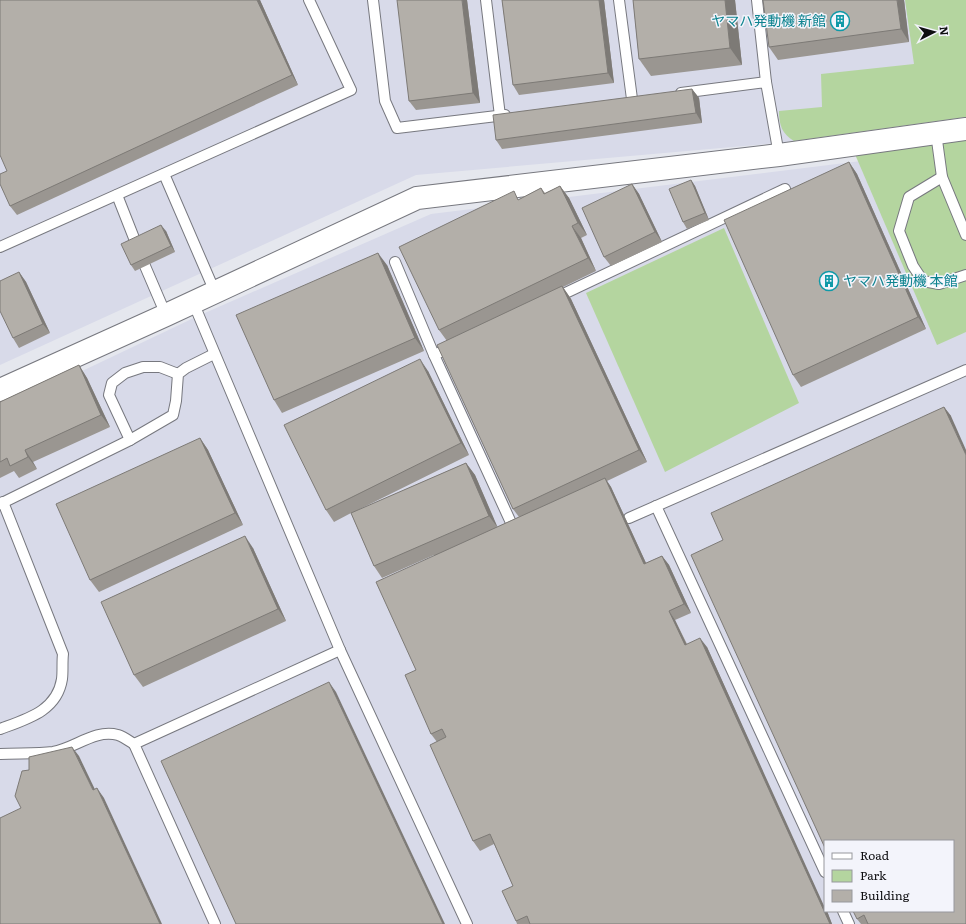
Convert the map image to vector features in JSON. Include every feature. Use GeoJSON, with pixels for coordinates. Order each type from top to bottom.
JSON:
{"type":"FeatureCollection","features":[{"type":"Feature","properties":{"kind":"street"},"geometry":{"type":"LineString","coordinates":[[0,390],[166,315],[417,198],[779,155],[966,129]]}},
{"type":"Feature","properties":{"kind":"lane"},"geometry":{"type":"LineString","coordinates":[[0,247],[351,90],[309,0]]}},
{"type":"Feature","properties":{"kind":"lane"},"geometry":{"type":"LineString","coordinates":[[373,0],[386,101],[396,128],[515,114]]}},
{"type":"Feature","properties":{"kind":"lane"},"geometry":{"type":"LineString","coordinates":[[486,0],[500,116]]}},
{"type":"Feature","properties":{"kind":"lane"},"geometry":{"type":"LineString","coordinates":[[619,0],[632,99]]}},
{"type":"Feature","properties":{"kind":"lane"},"geometry":{"type":"LineString","coordinates":[[757,0],[766,82],[779,155]]}},
{"type":"Feature","properties":{"kind":"lane"},"geometry":{"type":"LineString","coordinates":[[672,94],[766,82]]}},
{"type":"Feature","properties":{"kind":"lane"},"geometry":{"type":"LineString","coordinates":[[936,133],[942,177],[966,235]]}},
{"type":"Feature","properties":{"kind":"lane"},"geometry":{"type":"LineString","coordinates":[[164,174],[215,292]]}},
{"type":"Feature","properties":{"kind":"lane"},"geometry":{"type":"LineString","coordinates":[[942,177],[909,197],[899,231],[912,266],[923,281],[938,284],[966,275]]}},
{"type":"Feature","properties":{"kind":"lane"},"geometry":{"type":"LineString","coordinates":[[549,301],[785,189]]}},
{"type":"Feature","properties":{"kind":"lane"},"geometry":{"type":"LineString","coordinates":[[117,195],[166,315]]}},
{"type":"Feature","properties":{"kind":"lane"},"geometry":{"type":"LineString","coordinates":[[395,262],[434,355],[513,527]]}},
{"type":"Feature","properties":{"kind":"lane"},"geometry":{"type":"LineString","coordinates":[[193,302],[340,650],[467,924]]}},
{"type":"Feature","properties":{"kind":"lane"},"geometry":{"type":"LineString","coordinates":[[434,355],[463,342]]}},
{"type":"Feature","properties":{"kind":"lane"},"geometry":{"type":"LineString","coordinates":[[0,729],[26,720],[45,709],[56,698],[62,679],[63,654],[2,503],[130,440],[173,415],[176,401],[178,374],[186,368],[214,354]]}},
{"type":"Feature","properties":{"kind":"lane"},"geometry":{"type":"LineString","coordinates":[[130,440],[109,395],[112,383],[124,373],[143,367],[160,367],[178,374]]}},
{"type":"Feature","properties":{"kind":"lane"},"geometry":{"type":"LineString","coordinates":[[629,518],[966,370]]}},
{"type":"Feature","properties":{"kind":"lane"},"geometry":{"type":"LineString","coordinates":[[656,506],[824,870]]}},
{"type":"Feature","properties":{"kind":"lane"},"geometry":{"type":"LineString","coordinates":[[134,744],[340,650]]}},
{"type":"Feature","properties":{"kind":"lane"},"geometry":{"type":"LineString","coordinates":[[0,754],[52,752],[67,748],[96,735],[102,734],[119,735],[134,744],[215,924]]}},
{"type":"Feature","properties":{"kind":"lane"},"geometry":{"type":"LineString","coordinates":[[843,912],[849,924]]}},
{"type":"Feature","properties":{"kind":"shaded area"},"geometry":{"type":"Polygon","coordinates":[[[0,0],[966,0],[966,117],[777,143],[416,175],[0,365],[0,0]]]}},
{"type":"Feature","properties":{"kind":"shaded area"},"geometry":{"type":"Polygon","coordinates":[[[966,148],[966,924],[0,924],[0,410],[198,316],[431,214],[966,148]]]}},
{"type":"Feature","properties":{"kind":"green space"},"geometry":{"type":"Polygon","coordinates":[[[905,0],[966,0],[966,117],[794,141],[790,138],[782,129],[779,111],[822,107],[821,74],[914,64],[905,0]]]}},
{"type":"Feature","properties":{"kind":"green space"},"geometry":{"type":"Polygon","coordinates":[[[966,139],[966,332],[937,345],[851,145],[966,139]]]}},
{"type":"Feature","properties":{"kind":"green space"},"geometry":{"type":"Polygon","coordinates":[[[724,228],[799,403],[665,472],[586,293],[724,228]]]}},
{"type":"Feature","properties":{"kind":"building"},"geometry":{"type":"Polygon","coordinates":[[[0,0],[257,0],[292,75],[10,206],[0,184],[0,174],[7,171],[0,155],[0,0]]]}},
{"type":"Feature","properties":{"kind":"building"},"geometry":{"type":"Polygon","coordinates":[[[397,0],[462,0],[473,93],[409,101],[397,0]]]}},
{"type":"Feature","properties":{"kind":"building"},"geometry":{"type":"Polygon","coordinates":[[[502,0],[599,0],[608,73],[513,85],[502,0]]]}},
{"type":"Feature","properties":{"kind":"building"},"geometry":{"type":"Polygon","coordinates":[[[633,0],[725,0],[730,48],[639,59],[633,0]]]}},
{"type":"Feature","properties":{"kind":"building","name":"ヤマハ発動機 新館"},"geometry":{"type":"Polygon","coordinates":[[[763,0],[897,0],[901,29],[769,47],[763,0]]]}},
{"type":"Feature","properties":{"kind":"building"},"geometry":{"type":"Polygon","coordinates":[[[692,89],[696,113],[496,140],[493,115],[692,89]]]}},
{"type":"Feature","properties":{"kind":"building","name":"ヤマハ発動機 本館"},"geometry":{"type":"Polygon","coordinates":[[[849,162],[918,317],[793,375],[724,220],[849,162]]]}},
{"type":"Feature","properties":{"kind":"building"},"geometry":{"type":"Polygon","coordinates":[[[691,180],[705,213],[683,222],[669,189],[691,180]]]}},
{"type":"Feature","properties":{"kind":"building"},"geometry":{"type":"Polygon","coordinates":[[[632,184],[655,232],[604,257],[582,208],[632,184]]]}},
{"type":"Feature","properties":{"kind":"building"},"geometry":{"type":"Polygon","coordinates":[[[560,186],[578,223],[572,226],[588,258],[439,330],[399,247],[514,191],[518,200],[541,188],[544,194],[560,186]]]}},
{"type":"Feature","properties":{"kind":"building"},"geometry":{"type":"Polygon","coordinates":[[[161,225],[171,246],[131,265],[121,244],[161,225]]]}},
{"type":"Feature","properties":{"kind":"building"},"geometry":{"type":"Polygon","coordinates":[[[378,253],[415,338],[274,400],[236,315],[378,253]]]}},
{"type":"Feature","properties":{"kind":"building"},"geometry":{"type":"Polygon","coordinates":[[[19,272],[43,324],[13,338],[0,311],[0,281],[19,272]]]}},
{"type":"Feature","properties":{"kind":"building"},"geometry":{"type":"Polygon","coordinates":[[[562,286],[639,450],[513,509],[437,345],[562,286]]]}},
{"type":"Feature","properties":{"kind":"building"},"geometry":{"type":"Polygon","coordinates":[[[420,359],[461,443],[326,510],[284,425],[420,359]]]}},
{"type":"Feature","properties":{"kind":"building"},"geometry":{"type":"Polygon","coordinates":[[[79,365],[101,415],[25,450],[28,457],[10,466],[7,458],[0,462],[0,402],[79,365]]]}},
{"type":"Feature","properties":{"kind":"building"},"geometry":{"type":"Polygon","coordinates":[[[944,407],[966,455],[966,924],[868,924],[864,915],[857,919],[854,912],[954,912],[954,840],[824,840],[824,846],[691,555],[723,540],[711,513],[944,407]]]}},
{"type":"Feature","properties":{"kind":"building"},"geometry":{"type":"Polygon","coordinates":[[[200,438],[235,513],[90,580],[56,504],[200,438]]]}},
{"type":"Feature","properties":{"kind":"building"},"geometry":{"type":"Polygon","coordinates":[[[466,463],[489,516],[374,566],[351,513],[466,463]]]}},
{"type":"Feature","properties":{"kind":"building"},"geometry":{"type":"Polygon","coordinates":[[[605,478],[644,564],[662,556],[684,604],[669,611],[685,645],[700,638],[830,924],[530,924],[527,916],[516,921],[502,891],[513,886],[490,834],[473,841],[430,745],[446,737],[442,729],[431,734],[405,675],[416,670],[376,582],[605,478]]]}},
{"type":"Feature","properties":{"kind":"building"},"geometry":{"type":"Polygon","coordinates":[[[245,536],[278,609],[134,675],[101,602],[245,536]]]}},
{"type":"Feature","properties":{"kind":"building"},"geometry":{"type":"Polygon","coordinates":[[[329,682],[443,924],[236,924],[161,761],[329,682]]]}},
{"type":"Feature","properties":{"kind":"building"},"geometry":{"type":"Polygon","coordinates":[[[72,747],[93,790],[97,788],[160,924],[0,924],[0,818],[21,808],[15,796],[22,771],[29,770],[29,757],[72,747]]]}},
{"type":"Feature","properties":{"kind":"place","name":"ヤマハ発動機 新館"},"geometry":{"type":"Point","coordinates":[840,21]}},
{"type":"Feature","properties":{"kind":"place","name":"ヤマハ発動機 本館"},"geometry":{"type":"Point","coordinates":[829,281]}}]}
